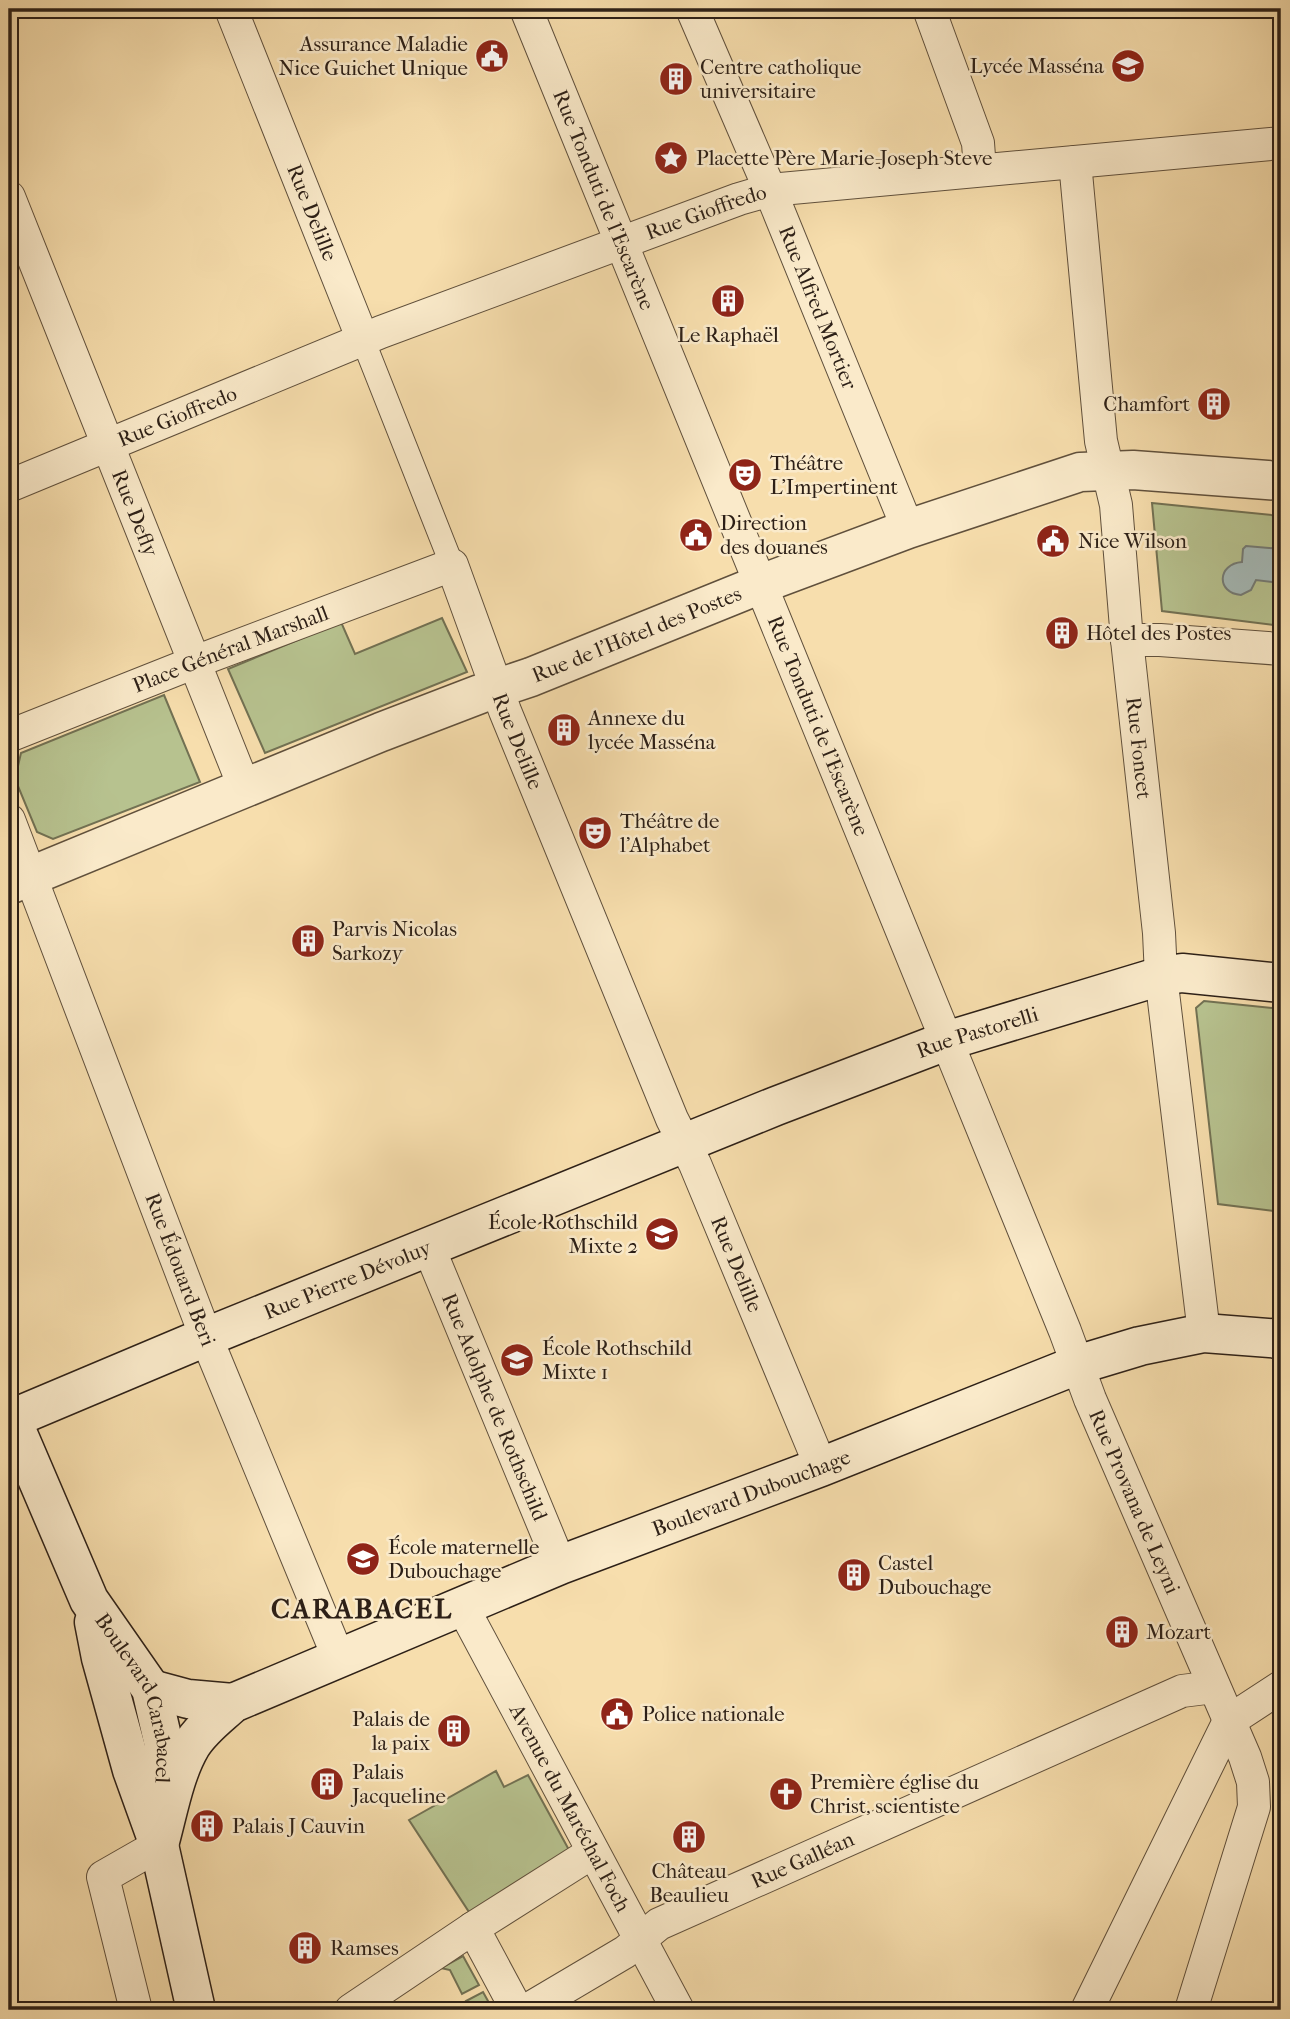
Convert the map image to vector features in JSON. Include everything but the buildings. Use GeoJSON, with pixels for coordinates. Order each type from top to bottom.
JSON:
{"type":"FeatureCollection","features":[{"type":"Feature","properties":{"kind":"main road","name":"Rue de l'Hôtel des Postes"},"geometry":{"type":"LineString","coordinates":[[19,881],[381,732],[498,689],[761,584],[908,529],[1080,472],[1108,469],[1281,481]]}},
{"type":"Feature","properties":{"kind":"main road","name":"Rue Pastorelli"},"geometry":{"type":"LineString","coordinates":[[685,1145],[776,1106],[946,1041],[1161,976],[1182,973],[1281,983]]}},
{"type":"Feature","properties":{"kind":"main road","name":"Rue Pierre Dévoluy"},"geometry":{"type":"LineString","coordinates":[[10,1418],[685,1145]]}},
{"type":"Feature","properties":{"kind":"main road","name":"Boulevard Dubouchage"},"geometry":{"type":"LineString","coordinates":[[181,1770],[191,1746],[201,1733],[233,1703],[560,1565],[821,1467],[1077,1365],[1140,1346],[1204,1333],[1281,1339]]}},
{"type":"Feature","properties":{"kind":"main road","name":"Boulevard Carabacel"},"geometry":{"type":"LineString","coordinates":[[10,1418],[89,1600],[151,1689],[164,1745],[159,1845]]}},
{"type":"Feature","properties":{"kind":"main road","name":"Boulevard Carabacel"},"geometry":{"type":"LineString","coordinates":[[89,1600],[101,1658],[129,1759],[159,1845]]}},
{"type":"Feature","properties":{"kind":"main road","name":"Boulevard Dubouchage"},"geometry":{"type":"LineString","coordinates":[[151,1689],[188,1699],[233,1703]]}},
{"type":"Feature","properties":{"kind":"main road","name":"Boulevard Carabacel"},"geometry":{"type":"LineString","coordinates":[[159,1845],[181,1770]]}},
{"type":"Feature","properties":{"kind":"main road"},"geometry":{"type":"LineString","coordinates":[[159,1845],[196,2010]]}},
{"type":"Feature","properties":{"kind":"street","name":"Rue Delille"},"geometry":{"type":"LineString","coordinates":[[231,9],[452,565],[498,689],[672,1119],[698,1171],[821,1467]]}},
{"type":"Feature","properties":{"kind":"street","name":"Rue Tonduti de l'Escarène"},"geometry":{"type":"LineString","coordinates":[[526,9],[1077,1365]]}},
{"type":"Feature","properties":{"kind":"street","name":"Rue Alfred Mortier"},"geometry":{"type":"LineString","coordinates":[[692,9],[770,190],[908,529]]}},
{"type":"Feature","properties":{"kind":"street"},"geometry":{"type":"LineString","coordinates":[[929,9],[978,144],[980,170]]}},
{"type":"Feature","properties":{"kind":"street","name":"Rue Gioffredo"},"geometry":{"type":"LineString","coordinates":[[9,486],[363,340],[739,199],[770,190],[1281,142]]}},
{"type":"Feature","properties":{"kind":"street","name":"Rue Foncet"},"geometry":{"type":"LineString","coordinates":[[1075,162],[1101,441],[1116,505],[1161,976],[1204,1333]]}},
{"type":"Feature","properties":{"kind":"street","name":"Rue Defly"},"geometry":{"type":"LineString","coordinates":[[9,197],[245,789]]}},
{"type":"Feature","properties":{"kind":"street","name":"Place Général Marshall"},"geometry":{"type":"LineString","coordinates":[[9,736],[452,565]]}},
{"type":"Feature","properties":{"kind":"street"},"geometry":{"type":"LineString","coordinates":[[1127,640],[1281,649]]}},
{"type":"Feature","properties":{"kind":"street","name":"Rue Édouard Beri"},"geometry":{"type":"LineString","coordinates":[[9,820],[19,881],[340,1659]]}},
{"type":"Feature","properties":{"kind":"street","name":"Rue Adolphe de Rothschild"},"geometry":{"type":"LineString","coordinates":[[429,1248],[560,1565]]}},
{"type":"Feature","properties":{"kind":"street","name":"Rue Provana de Leyni"},"geometry":{"type":"LineString","coordinates":[[1077,1365],[1245,1757],[1253,1782],[1254,1807],[1191,2010]]}},
{"type":"Feature","properties":{"kind":"street","name":"Avenue du Maréchal Foch"},"geometry":{"type":"LineString","coordinates":[[462,1606],[678,2010]]}},
{"type":"Feature","properties":{"kind":"street","name":"Rue Galléan"},"geometry":{"type":"LineString","coordinates":[[527,2010],[625,1952],[659,1924],[1181,1691],[1214,1687]]}},
{"type":"Feature","properties":{"kind":"street"},"geometry":{"type":"LineString","coordinates":[[1087,2010],[1229,1721],[1281,1687]]}},
{"type":"Feature","properties":{"kind":"street"},"geometry":{"type":"LineString","coordinates":[[136,2010],[103,1877],[159,1845]]}},
{"type":"Feature","properties":{"kind":"street"},"geometry":{"type":"LineString","coordinates":[[351,2010],[593,1852]]}},
{"type":"Feature","properties":{"kind":"street"},"geometry":{"type":"LineString","coordinates":[[473,1928],[517,2010]]}},
{"type":"Feature","properties":{"kind":"green space"},"geometry":{"type":"Polygon","coordinates":[[[1152,503],[1281,516],[1281,626],[1162,611],[1152,503]]]}},
{"type":"Feature","properties":{"kind":"green space"},"geometry":{"type":"Polygon","coordinates":[[[442,618],[467,672],[265,753],[228,669],[341,622],[355,654],[442,618]]]}},
{"type":"Feature","properties":{"kind":"green space"},"geometry":{"type":"Polygon","coordinates":[[[164,695],[200,782],[53,839],[37,832],[15,779],[21,753],[164,695]]]}},
{"type":"Feature","properties":{"kind":"green space"},"geometry":{"type":"Polygon","coordinates":[[[1204,1001],[1281,1009],[1281,1212],[1218,1204],[1196,1008],[1204,1001]]]}},
{"type":"Feature","properties":{"kind":"green space"},"geometry":{"type":"Polygon","coordinates":[[[496,1771],[504,1787],[528,1775],[569,1850],[471,1915],[409,1820],[496,1771]]]}},
{"type":"Feature","properties":{"kind":"green space"},"geometry":{"type":"Polygon","coordinates":[[[463,1956],[479,1985],[462,1994],[450,1970],[441,1968],[463,1956]]]}},
{"type":"Feature","properties":{"kind":"green space"},"geometry":{"type":"Polygon","coordinates":[[[483,1992],[493,2010],[471,2010],[466,2001],[483,1992]]]}},
{"type":"Feature","properties":{"kind":"shaded area"},"geometry":{"type":"Polygon","coordinates":[[[1246,546],[1281,549],[1281,583],[1256,580],[1251,590],[1241,595],[1227,589],[1224,573],[1234,564],[1242,562],[1243,549],[1246,546]]]}},
{"type":"Feature","properties":{"kind":"place","name":"Assurance Maladie Nice Guichet Unique"},"geometry":{"type":"Point","coordinates":[492,56]}},
{"type":"Feature","properties":{"kind":"place","name":"Lycée Masséna"},"geometry":{"type":"Point","coordinates":[1128,66]}},
{"type":"Feature","properties":{"kind":"place","name":"Centre catholique universitaire"},"geometry":{"type":"Point","coordinates":[676,79]}},
{"type":"Feature","properties":{"kind":"place","name":"Placette Père Marie-Joseph Steve"},"geometry":{"type":"Point","coordinates":[671,158]}},
{"type":"Feature","properties":{"kind":"place","name":"Le Raphaël"},"geometry":{"type":"Point","coordinates":[728,301]}},
{"type":"Feature","properties":{"kind":"place","name":"Chamfort"},"geometry":{"type":"Point","coordinates":[1214,404]}},
{"type":"Feature","properties":{"kind":"place","name":"Théâtre L'Impertinent"},"geometry":{"type":"Point","coordinates":[745,475]}},
{"type":"Feature","properties":{"kind":"place","name":"Direction des douanes"},"geometry":{"type":"Point","coordinates":[696,535]}},
{"type":"Feature","properties":{"kind":"place","name":"Nice Wilson"},"geometry":{"type":"Point","coordinates":[1053,541]}},
{"type":"Feature","properties":{"kind":"place","name":"Hôtel des Postes"},"geometry":{"type":"Point","coordinates":[1062,633]}},
{"type":"Feature","properties":{"kind":"place","name":"Annexe du lycée Masséna"},"geometry":{"type":"Point","coordinates":[564,730]}},
{"type":"Feature","properties":{"kind":"place","name":"Théâtre de l'Alphabet"},"geometry":{"type":"Point","coordinates":[595,833]}},
{"type":"Feature","properties":{"kind":"place","name":"Parvis Nicolas Sarkozy"},"geometry":{"type":"Point","coordinates":[308,941]}},
{"type":"Feature","properties":{"kind":"place","name":"École Rothschild Mixte 2"},"geometry":{"type":"Point","coordinates":[662,1234]}},
{"type":"Feature","properties":{"kind":"place","name":"École Rothschild Mixte 1"},"geometry":{"type":"Point","coordinates":[517,1360]}},
{"type":"Feature","properties":{"kind":"place","name":"École maternelle Dubouchage"},"geometry":{"type":"Point","coordinates":[363,1559]}},
{"type":"Feature","properties":{"kind":"place","name":"Castel Dubouchage"},"geometry":{"type":"Point","coordinates":[854,1575]}},
{"type":"Feature","properties":{"kind":"place","name":"Mozart"},"geometry":{"type":"Point","coordinates":[1122,1632]}},
{"type":"Feature","properties":{"kind":"place","name":"Police nationale"},"geometry":{"type":"Point","coordinates":[617,1714]}},
{"type":"Feature","properties":{"kind":"place","name":"Palais de la paix"},"geometry":{"type":"Point","coordinates":[454,1731]}},
{"type":"Feature","properties":{"kind":"place","name":"Palais Jacqueline"},"geometry":{"type":"Point","coordinates":[327,1784]}},
{"type":"Feature","properties":{"kind":"place","name":"Première église du Christ, scientiste"},"geometry":{"type":"Point","coordinates":[786,1794]}},
{"type":"Feature","properties":{"kind":"place","name":"Palais J Cauvin"},"geometry":{"type":"Point","coordinates":[207,1826]}},
{"type":"Feature","properties":{"kind":"place","name":"Château Beaulieu"},"geometry":{"type":"Point","coordinates":[689,1837]}},
{"type":"Feature","properties":{"kind":"place","name":"Ramses"},"geometry":{"type":"Point","coordinates":[305,1948]}},
{"type":"Feature","properties":{"kind":"district","name":"CARABACEL"},"geometry":{"type":"Point","coordinates":[362,1608]}}]}
